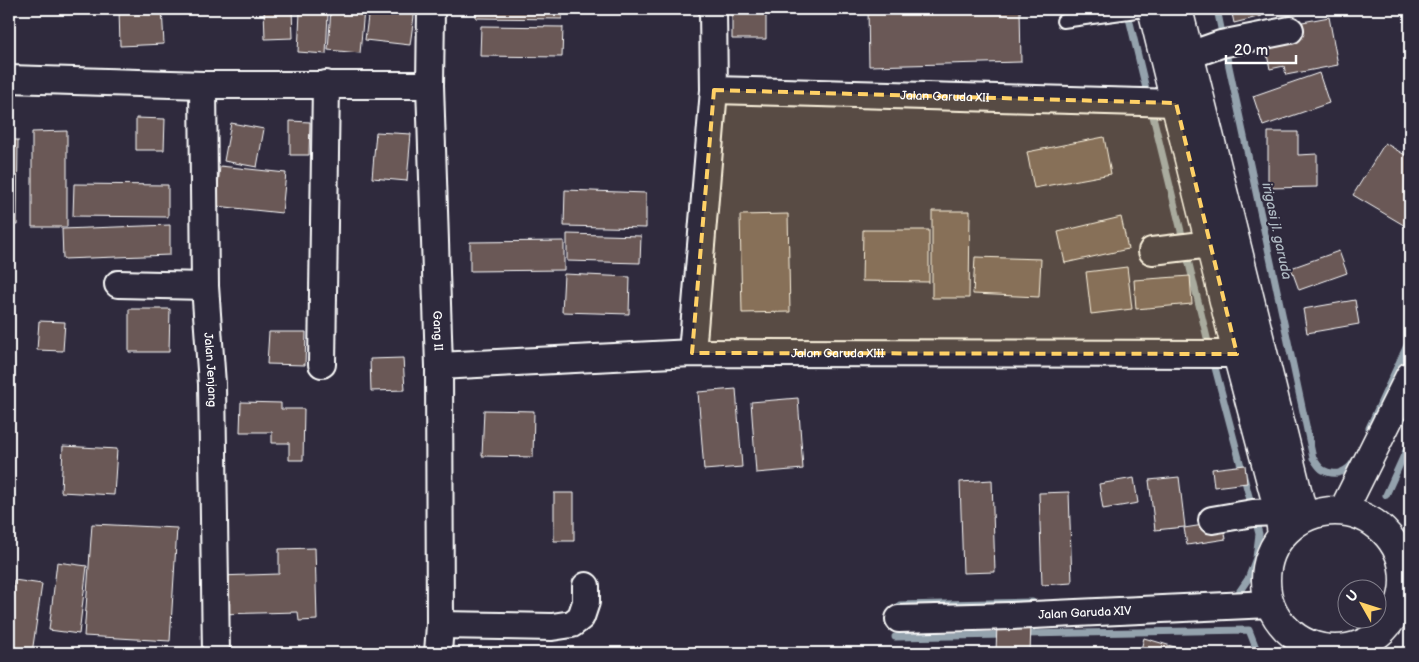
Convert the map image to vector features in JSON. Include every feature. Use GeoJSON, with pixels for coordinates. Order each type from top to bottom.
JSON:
{"type":"FeatureCollection","features":[{"type":"Feature","properties":{"kind":"main road"},"geometry":{"type":"LineString","coordinates":[[1152,9],[1237,354],[1288,522]]}},
{"type":"Feature","properties":{"kind":"main road"},"geometry":{"type":"LineString","coordinates":[[1178,9],[1190,55],[1288,522],[1269,561],[1266,576],[1270,604],[1286,643],[1303,641],[1331,649],[1346,648],[1360,644],[1384,628],[1405,603],[1403,566],[1394,543],[1386,533],[1367,518],[1343,511],[1329,511],[1288,522]]}},
{"type":"Feature","properties":{"kind":"main road"},"geometry":{"type":"LineString","coordinates":[[1343,511],[1410,376]]}},
{"type":"Feature","properties":{"kind":"street","name":"Gang II"},"geometry":{"type":"LineString","coordinates":[[431,9],[430,85],[440,366],[440,625],[438,653]]}},
{"type":"Feature","properties":{"kind":"street"},"geometry":{"type":"LineString","coordinates":[[692,353],[714,90],[713,9]]}},
{"type":"Feature","properties":{"kind":"street"},"geometry":{"type":"LineString","coordinates":[[1190,55],[1229,42],[1290,30]]}},
{"type":"Feature","properties":{"kind":"street"},"geometry":{"type":"LineString","coordinates":[[9,79],[203,85],[430,85]]}},
{"type":"Feature","properties":{"kind":"street"},"geometry":{"type":"LineString","coordinates":[[322,364],[326,84]]}},
{"type":"Feature","properties":{"kind":"street","name":"Jalan Jenjang"},"geometry":{"type":"LineString","coordinates":[[203,85],[204,286],[212,384],[216,653]]}},
{"type":"Feature","properties":{"kind":"street","name":"Jalan Garuda XII"},"geometry":{"type":"LineString","coordinates":[[714,90],[1176,103]]}},
{"type":"Feature","properties":{"kind":"street"},"geometry":{"type":"LineString","coordinates":[[1152,251],[1210,244]]}},
{"type":"Feature","properties":{"kind":"street"},"geometry":{"type":"LineString","coordinates":[[118,284],[204,286]]}},
{"type":"Feature","properties":{"kind":"street","name":"Jalan Garuda XIII"},"geometry":{"type":"LineString","coordinates":[[440,366],[692,353],[1237,354]]}},
{"type":"Feature","properties":{"kind":"street"},"geometry":{"type":"LineString","coordinates":[[1212,520],[1253,513],[1288,522]]}},
{"type":"Feature","properties":{"kind":"street"},"geometry":{"type":"LineString","coordinates":[[440,625],[552,627],[572,624],[581,617],[586,602],[586,586]]}},
{"type":"Feature","properties":{"kind":"street","name":"Jalan Garuda XIV"},"geometry":{"type":"LineString","coordinates":[[899,619],[1011,616],[1270,604]]}},
{"type":"Feature","properties":{"kind":"lane"},"geometry":{"type":"LineString","coordinates":[[1063,21],[1152,9]]}},
{"type":"Feature","properties":{"kind":"highlighted area"},"geometry":{"type":"Polygon","coordinates":[[[714,90],[1176,103],[1237,354],[692,353],[714,90]]]}},
{"type":"Feature","properties":{"kind":"building"},"geometry":{"type":"Polygon","coordinates":[[[119,9],[162,9],[164,44],[120,46],[119,9]]]}},
{"type":"Feature","properties":{"kind":"building"},"geometry":{"type":"Polygon","coordinates":[[[264,9],[292,9],[293,38],[265,39],[264,9]]]}},
{"type":"Feature","properties":{"kind":"building"},"geometry":{"type":"Polygon","coordinates":[[[331,9],[364,10],[360,53],[328,50],[331,9]]]}},
{"type":"Feature","properties":{"kind":"building"},"geometry":{"type":"Polygon","coordinates":[[[369,9],[415,9],[410,45],[365,40],[369,9]]]}},
{"type":"Feature","properties":{"kind":"building"},"geometry":{"type":"Polygon","coordinates":[[[476,9],[562,9],[562,19],[476,18],[476,9]]]}},
{"type":"Feature","properties":{"kind":"building"},"geometry":{"type":"Polygon","coordinates":[[[732,9],[766,9],[766,39],[732,39],[732,9]]]}},
{"type":"Feature","properties":{"kind":"building"},"geometry":{"type":"Polygon","coordinates":[[[868,9],[1020,9],[1021,62],[869,66],[868,9]]]}},
{"type":"Feature","properties":{"kind":"building"},"geometry":{"type":"Polygon","coordinates":[[[1231,9],[1261,9],[1262,16],[1234,23],[1231,9]]]}},
{"type":"Feature","properties":{"kind":"building"},"geometry":{"type":"Polygon","coordinates":[[[1261,9],[1283,9],[1262,15],[1261,9]]]}},
{"type":"Feature","properties":{"kind":"building"},"geometry":{"type":"Polygon","coordinates":[[[300,12],[328,14],[326,54],[298,52],[300,12]]]}},
{"type":"Feature","properties":{"kind":"building"},"geometry":{"type":"Polygon","coordinates":[[[1329,17],[1338,65],[1286,75],[1284,66],[1270,69],[1265,45],[1292,24],[1329,17]]]}},
{"type":"Feature","properties":{"kind":"building"},"geometry":{"type":"Polygon","coordinates":[[[481,26],[563,27],[562,57],[480,56],[481,26]]]}},
{"type":"Feature","properties":{"kind":"building"},"geometry":{"type":"Polygon","coordinates":[[[1319,73],[1329,103],[1263,126],[1253,96],[1319,73]]]}},
{"type":"Feature","properties":{"kind":"building"},"geometry":{"type":"Polygon","coordinates":[[[136,118],[165,119],[164,150],[136,150],[136,118]]]}},
{"type":"Feature","properties":{"kind":"building"},"geometry":{"type":"Polygon","coordinates":[[[290,121],[310,122],[309,155],[290,155],[290,121]]]}},
{"type":"Feature","properties":{"kind":"building"},"geometry":{"type":"Polygon","coordinates":[[[231,123],[264,129],[257,167],[224,161],[231,123]]]}},
{"type":"Feature","properties":{"kind":"building"},"geometry":{"type":"Polygon","coordinates":[[[67,131],[67,227],[32,227],[32,132],[67,131]]]}},
{"type":"Feature","properties":{"kind":"building"},"geometry":{"type":"Polygon","coordinates":[[[376,132],[411,134],[407,181],[372,178],[376,132]]]}},
{"type":"Feature","properties":{"kind":"building"},"geometry":{"type":"Polygon","coordinates":[[[1268,132],[1298,132],[1298,155],[1317,154],[1317,187],[1268,188],[1268,132]]]}},
{"type":"Feature","properties":{"kind":"building"},"geometry":{"type":"Polygon","coordinates":[[[1104,137],[1111,174],[1034,188],[1027,152],[1104,137]]]}},
{"type":"Feature","properties":{"kind":"building"},"geometry":{"type":"Polygon","coordinates":[[[9,140],[18,140],[17,225],[9,225],[9,140]]]}},
{"type":"Feature","properties":{"kind":"building"},"geometry":{"type":"Polygon","coordinates":[[[1385,143],[1410,158],[1410,182],[1406,189],[1410,191],[1410,221],[1407,227],[1353,195],[1385,143]]]}},
{"type":"Feature","properties":{"kind":"building"},"geometry":{"type":"Polygon","coordinates":[[[220,166],[286,173],[282,213],[216,206],[220,166]]]}},
{"type":"Feature","properties":{"kind":"building"},"geometry":{"type":"Polygon","coordinates":[[[74,184],[168,185],[168,217],[73,216],[74,184]]]}},
{"type":"Feature","properties":{"kind":"building"},"geometry":{"type":"Polygon","coordinates":[[[565,190],[646,193],[646,228],[564,226],[565,190]]]}},
{"type":"Feature","properties":{"kind":"building"},"geometry":{"type":"Polygon","coordinates":[[[932,211],[970,211],[969,298],[932,298],[932,211]]]}},
{"type":"Feature","properties":{"kind":"building"},"geometry":{"type":"Polygon","coordinates":[[[788,214],[790,312],[742,313],[740,215],[788,214]]]}},
{"type":"Feature","properties":{"kind":"building"},"geometry":{"type":"Polygon","coordinates":[[[1121,217],[1128,249],[1065,263],[1058,232],[1121,217]]]}},
{"type":"Feature","properties":{"kind":"building"},"geometry":{"type":"Polygon","coordinates":[[[170,225],[170,255],[63,259],[62,229],[170,225]]]}},
{"type":"Feature","properties":{"kind":"building"},"geometry":{"type":"Polygon","coordinates":[[[863,230],[929,230],[929,282],[862,281],[863,230]]]}},
{"type":"Feature","properties":{"kind":"building"},"geometry":{"type":"Polygon","coordinates":[[[567,234],[641,236],[640,263],[567,261],[567,234]]]}},
{"type":"Feature","properties":{"kind":"building"},"geometry":{"type":"Polygon","coordinates":[[[564,241],[564,270],[470,271],[470,242],[564,241]]]}},
{"type":"Feature","properties":{"kind":"building"},"geometry":{"type":"Polygon","coordinates":[[[1339,251],[1347,273],[1299,290],[1291,268],[1339,251]]]}},
{"type":"Feature","properties":{"kind":"building"},"geometry":{"type":"Polygon","coordinates":[[[975,257],[1041,259],[1039,297],[973,294],[975,257]]]}},
{"type":"Feature","properties":{"kind":"building"},"geometry":{"type":"Polygon","coordinates":[[[1127,267],[1132,309],[1091,314],[1086,272],[1127,267]]]}},
{"type":"Feature","properties":{"kind":"building"},"geometry":{"type":"Polygon","coordinates":[[[564,274],[630,277],[629,314],[562,312],[564,274]]]}},
{"type":"Feature","properties":{"kind":"building"},"geometry":{"type":"Polygon","coordinates":[[[1190,276],[1192,304],[1136,309],[1134,280],[1190,276]]]}},
{"type":"Feature","properties":{"kind":"building"},"geometry":{"type":"Polygon","coordinates":[[[1355,300],[1359,324],[1307,333],[1303,309],[1355,300]]]}},
{"type":"Feature","properties":{"kind":"building"},"geometry":{"type":"Polygon","coordinates":[[[129,309],[170,309],[169,352],[129,352],[129,309]]]}},
{"type":"Feature","properties":{"kind":"building"},"geometry":{"type":"Polygon","coordinates":[[[39,321],[65,322],[63,351],[37,350],[39,321]]]}},
{"type":"Feature","properties":{"kind":"building"},"geometry":{"type":"Polygon","coordinates":[[[269,332],[306,332],[305,365],[267,364],[269,332]]]}},
{"type":"Feature","properties":{"kind":"building"},"geometry":{"type":"Polygon","coordinates":[[[403,358],[405,390],[371,391],[370,359],[403,358]]]}},
{"type":"Feature","properties":{"kind":"building"},"geometry":{"type":"Polygon","coordinates":[[[736,389],[742,467],[704,470],[698,392],[736,389]]]}},
{"type":"Feature","properties":{"kind":"building"},"geometry":{"type":"Polygon","coordinates":[[[798,398],[803,469],[756,473],[751,402],[798,398]]]}},
{"type":"Feature","properties":{"kind":"building"},"geometry":{"type":"Polygon","coordinates":[[[241,402],[281,403],[281,409],[304,409],[303,460],[289,460],[289,443],[272,443],[272,432],[240,432],[241,402]]]}},
{"type":"Feature","properties":{"kind":"building"},"geometry":{"type":"Polygon","coordinates":[[[484,410],[534,411],[533,457],[482,456],[484,410]]]}},
{"type":"Feature","properties":{"kind":"building"},"geometry":{"type":"Polygon","coordinates":[[[63,446],[117,449],[114,495],[61,492],[63,446]]]}},
{"type":"Feature","properties":{"kind":"building"},"geometry":{"type":"Polygon","coordinates":[[[1245,465],[1247,483],[1214,487],[1212,469],[1245,465]]]}},
{"type":"Feature","properties":{"kind":"building"},"geometry":{"type":"Polygon","coordinates":[[[1179,477],[1185,527],[1155,530],[1149,480],[1179,477]]]}},
{"type":"Feature","properties":{"kind":"building"},"geometry":{"type":"Polygon","coordinates":[[[1134,478],[1138,503],[1103,509],[1099,484],[1134,478]]]}},
{"type":"Feature","properties":{"kind":"building"},"geometry":{"type":"Polygon","coordinates":[[[992,480],[995,572],[963,573],[960,482],[992,480]]]}},
{"type":"Feature","properties":{"kind":"building"},"geometry":{"type":"Polygon","coordinates":[[[1069,492],[1072,583],[1042,585],[1039,493],[1069,492]]]}},
{"type":"Feature","properties":{"kind":"building"},"geometry":{"type":"Polygon","coordinates":[[[554,493],[574,493],[574,541],[554,541],[554,493]]]}},
{"type":"Feature","properties":{"kind":"building"},"geometry":{"type":"Polygon","coordinates":[[[1223,522],[1226,539],[1187,545],[1184,528],[1223,522]]]}},
{"type":"Feature","properties":{"kind":"building"},"geometry":{"type":"Polygon","coordinates":[[[92,524],[177,528],[170,641],[84,636],[92,524]]]}},
{"type":"Feature","properties":{"kind":"building"},"geometry":{"type":"Polygon","coordinates":[[[315,548],[317,620],[299,621],[298,612],[219,614],[218,576],[279,574],[279,549],[315,548]]]}},
{"type":"Feature","properties":{"kind":"building"},"geometry":{"type":"Polygon","coordinates":[[[57,562],[87,566],[79,634],[49,630],[57,562]]]}},
{"type":"Feature","properties":{"kind":"building"},"geometry":{"type":"Polygon","coordinates":[[[14,580],[42,584],[32,653],[9,653],[9,616],[14,580]]]}},
{"type":"Feature","properties":{"kind":"building"},"geometry":{"type":"Polygon","coordinates":[[[997,623],[1031,624],[1030,653],[996,653],[997,623]]]}},
{"type":"Feature","properties":{"kind":"building"},"geometry":{"type":"Polygon","coordinates":[[[1144,638],[1178,648],[1177,653],[1140,653],[1144,638]]]}},
{"type":"Feature","properties":{"kind":"waterway","name":"irigasi jl. garuda"},"geometry":{"type":"LineString","coordinates":[[1217,9],[1223,38]]}},
{"type":"Feature","properties":{"kind":"waterway"},"geometry":{"type":"LineString","coordinates":[[1127,10],[1148,97]]}},
{"type":"Feature","properties":{"kind":"waterway","name":"irigasi jl. garuda"},"geometry":{"type":"LineString","coordinates":[[1225,48],[1313,458],[1322,469],[1332,473],[1345,471],[1354,461]]}},
{"type":"Feature","properties":{"kind":"waterway"},"geometry":{"type":"LineString","coordinates":[[1151,108],[1210,350]]}},
{"type":"Feature","properties":{"kind":"waterway"},"geometry":{"type":"LineString","coordinates":[[1369,428],[1410,339]]}},
{"type":"Feature","properties":{"kind":"waterway"},"geometry":{"type":"LineString","coordinates":[[1213,360],[1259,534],[1256,558],[1248,579],[1235,598],[1233,598]]}},
{"type":"Feature","properties":{"kind":"waterway"},"geometry":{"type":"LineString","coordinates":[[1386,495],[1410,442]]}},
{"type":"Feature","properties":{"kind":"waterway"},"geometry":{"type":"LineString","coordinates":[[900,605],[1032,602]]}},
{"type":"Feature","properties":{"kind":"waterway"},"geometry":{"type":"LineString","coordinates":[[1023,634],[1249,630],[1258,653]]}},
{"type":"Feature","properties":{"kind":"waterway"},"geometry":{"type":"LineString","coordinates":[[895,637],[1005,635]]}}]}
